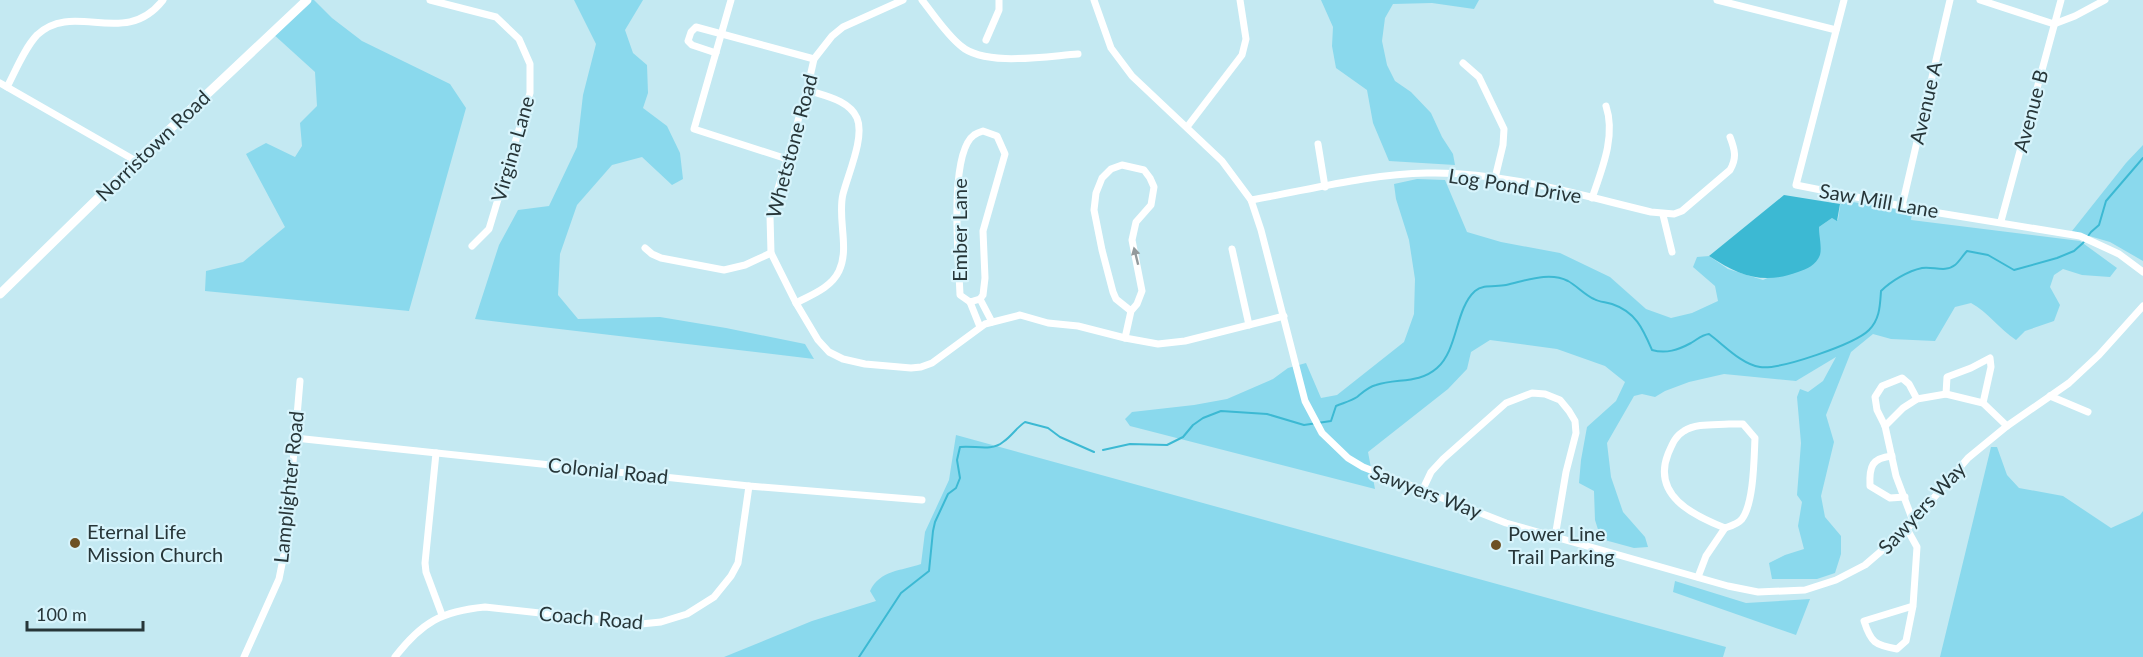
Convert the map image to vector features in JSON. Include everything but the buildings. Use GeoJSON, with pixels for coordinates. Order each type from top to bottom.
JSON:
{"type":"FeatureCollection","features":[{"type":"Feature","properties":{"kind":"main road","name":"Norristown Road"},"geometry":{"type":"LineString","coordinates":[[0,294],[136,161],[307,0]]}},
{"type":"Feature","properties":{"kind":"street"},"geometry":{"type":"LineString","coordinates":[[136,161],[3,85],[36,35],[48,25],[75,15],[120,22],[129,21],[151,11],[163,0]]}},
{"type":"Feature","properties":{"kind":"street","name":"Virgina Lane"},"geometry":{"type":"LineString","coordinates":[[430,0],[496,17],[519,39],[530,64],[530,93],[489,229],[472,246]]}},
{"type":"Feature","properties":{"kind":"street"},"geometry":{"type":"LineString","coordinates":[[731,0],[694,129],[787,159]]}},
{"type":"Feature","properties":{"kind":"street","name":"Whetstone Road"},"geometry":{"type":"LineString","coordinates":[[903,0],[843,27],[832,36],[814,59],[770,216],[771,253],[796,303],[818,340],[829,352],[843,359],[866,364],[911,369],[932,363],[980,327],[1020,315],[1048,323],[1078,326],[1158,344],[1185,341],[1284,316]]}},
{"type":"Feature","properties":{"kind":"street"},"geometry":{"type":"LineString","coordinates":[[922,0],[960,46],[975,55],[995,59],[1078,54]]}},
{"type":"Feature","properties":{"kind":"street"},"geometry":{"type":"LineString","coordinates":[[986,40],[999,10],[999,0]]}},
{"type":"Feature","properties":{"kind":"street","name":"Sawyers Way"},"geometry":{"type":"LineString","coordinates":[[1094,0],[1111,48],[1132,76],[1222,161],[1251,200],[1262,230],[1305,401],[1311,416],[1322,432],[1348,459],[1363,467],[1506,524],[1728,586],[1758,592],[1805,590],[1836,580],[1865,566],[1907,529],[1968,458],[2007,426],[2069,383],[2099,355],[2143,306]]}},
{"type":"Feature","properties":{"kind":"street"},"geometry":{"type":"LineString","coordinates":[[1187,127],[1242,56],[1246,39],[1240,0]]}},
{"type":"Feature","properties":{"kind":"street"},"geometry":{"type":"LineString","coordinates":[[1717,0],[1836,30]]}},
{"type":"Feature","properties":{"kind":"street","name":"Saw Mill Lane"},"geometry":{"type":"LineString","coordinates":[[1844,0],[1796,185],[1902,206],[2080,236],[2119,254],[2143,272]]}},
{"type":"Feature","properties":{"kind":"street","name":"Avenue A"},"geometry":{"type":"LineString","coordinates":[[1902,206],[1950,0]]}},
{"type":"Feature","properties":{"kind":"street"},"geometry":{"type":"LineString","coordinates":[[1980,0],[2054,24],[2105,0]]}},
{"type":"Feature","properties":{"kind":"street","name":"Avenue B"},"geometry":{"type":"LineString","coordinates":[[2001,221],[2061,0]]}},
{"type":"Feature","properties":{"kind":"street"},"geometry":{"type":"LineString","coordinates":[[716,53],[692,45],[688,41],[691,32],[696,27],[814,59]]}},
{"type":"Feature","properties":{"kind":"street"},"geometry":{"type":"LineString","coordinates":[[1462,63],[1479,77],[1504,129],[1503,145],[1495,178]]}},
{"type":"Feature","properties":{"kind":"street"},"geometry":{"type":"LineString","coordinates":[[796,303],[831,283],[839,273],[843,251],[843,194],[860,131],[857,118],[847,104],[807,90]]}},
{"type":"Feature","properties":{"kind":"street"},"geometry":{"type":"LineString","coordinates":[[1592,198],[1610,133],[1610,117],[1606,106]]}},
{"type":"Feature","properties":{"kind":"street","name":"Ember Lane"},"geometry":{"type":"LineString","coordinates":[[970,302],[980,299],[983,295],[985,278],[983,231],[1005,154],[997,136],[983,131],[973,135],[965,149],[959,170],[956,204],[960,295],[970,302],[980,327]]}},
{"type":"Feature","properties":{"kind":"street"},"geometry":{"type":"LineString","coordinates":[[1672,252],[1663,215],[1682,211],[1730,170],[1735,153],[1730,138]]}},
{"type":"Feature","properties":{"kind":"street"},"geometry":{"type":"LineString","coordinates":[[1318,144],[1325,187]]}},
{"type":"Feature","properties":{"kind":"street"},"geometry":{"type":"LineString","coordinates":[[1125,338],[1131,311],[1137,304],[1142,291],[1132,240],[1136,222],[1151,205],[1154,187],[1144,170],[1122,165],[1111,169],[1102,178],[1096,193],[1094,210],[1113,292],[1116,299],[1131,311]]}},
{"type":"Feature","properties":{"kind":"street","name":"Log Pond Drive"},"geometry":{"type":"LineString","coordinates":[[1251,200],[1404,174],[1428,173],[1495,178],[1663,215]]}},
{"type":"Feature","properties":{"kind":"street"},"geometry":{"type":"LineString","coordinates":[[645,248],[661,258],[724,270],[745,265],[771,253]]}},
{"type":"Feature","properties":{"kind":"street"},"geometry":{"type":"LineString","coordinates":[[1232,249],[1249,325]]}},
{"type":"Feature","properties":{"kind":"street","name":"Ember Lane"},"geometry":{"type":"LineString","coordinates":[[980,299],[992,322]]}},
{"type":"Feature","properties":{"kind":"street"},"geometry":{"type":"LineString","coordinates":[[1946,394],[1947,377],[1971,369],[1990,358],[1992,368],[1983,403]]}},
{"type":"Feature","properties":{"kind":"street"},"geometry":{"type":"LineString","coordinates":[[1913,521],[1896,476],[1885,426],[1877,410],[1875,397],[1882,386],[1902,378],[1909,384],[1917,399]]}},
{"type":"Feature","properties":{"kind":"street","name":"Lamplighter Road"},"geometry":{"type":"LineString","coordinates":[[244,657],[279,579],[286,544],[300,381]]}},
{"type":"Feature","properties":{"kind":"street"},"geometry":{"type":"LineString","coordinates":[[1422,491],[1431,472],[1443,459],[1506,403],[1532,393],[1545,394],[1560,400],[1569,411],[1575,421],[1576,433],[1566,472],[1555,537]]}},
{"type":"Feature","properties":{"kind":"street"},"geometry":{"type":"LineString","coordinates":[[1885,426],[1903,408],[1917,399],[1946,394],[1983,403],[2007,426]]}},
{"type":"Feature","properties":{"kind":"street"},"geometry":{"type":"LineString","coordinates":[[2050,396],[2088,412]]}},
{"type":"Feature","properties":{"kind":"street"},"geometry":{"type":"LineString","coordinates":[[1698,577],[1706,556],[1725,528],[1741,520],[1745,512],[1753,482],[1755,438],[1743,424],[1694,427],[1684,431],[1672,445],[1663,469],[1664,478],[1673,497],[1684,506],[1725,528]]}},
{"type":"Feature","properties":{"kind":"street","name":"Colonial Road"},"geometry":{"type":"LineString","coordinates":[[295,438],[749,486],[922,500]]}},
{"type":"Feature","properties":{"kind":"street"},"geometry":{"type":"LineString","coordinates":[[436,453],[425,562],[426,572],[442,615]]}},
{"type":"Feature","properties":{"kind":"street"},"geometry":{"type":"LineString","coordinates":[[1892,456],[1881,457],[1872,465],[1869,473],[1870,486],[1890,498],[1905,497]]}},
{"type":"Feature","properties":{"kind":"street","name":"Coach Road"},"geometry":{"type":"LineString","coordinates":[[395,657],[413,635],[442,615],[460,610],[485,607],[641,624],[661,622],[687,614],[714,597],[738,563],[749,486]]}},
{"type":"Feature","properties":{"kind":"street"},"geometry":{"type":"LineString","coordinates":[[1907,529],[1917,548],[1913,606],[1906,641],[1897,649],[1878,645],[1869,638],[1864,621],[1913,606]]}},
{"type":"Feature","properties":{"kind":"shaded area"},"geometry":{"type":"Polygon","coordinates":[[[307,0],[314,0],[332,18],[362,41],[450,84],[466,108],[409,311],[205,291],[206,271],[243,262],[285,227],[246,154],[266,143],[295,157],[302,146],[300,123],[317,106],[315,72],[272,33],[307,0]]]}},
{"type":"Feature","properties":{"kind":"shaded area"},"geometry":{"type":"Polygon","coordinates":[[[574,0],[643,0],[625,30],[633,53],[647,65],[648,93],[643,108],[667,126],[680,153],[683,179],[672,185],[642,157],[612,165],[577,205],[560,254],[558,295],[578,319],[660,317],[726,328],[805,344],[814,359],[475,319],[499,245],[518,210],[549,206],[577,147],[583,95],[596,44],[574,0]]]}},
{"type":"Feature","properties":{"kind":"shaded area"},"geometry":{"type":"Polygon","coordinates":[[[1321,0],[1479,0],[1474,9],[1432,3],[1393,4],[1385,18],[1382,41],[1387,65],[1395,81],[1411,92],[1431,113],[1453,154],[1455,165],[1389,161],[1373,123],[1367,90],[1336,68],[1332,46],[1333,27],[1321,0]]]}},
{"type":"Feature","properties":{"kind":"shaded area"},"geometry":{"type":"Polygon","coordinates":[[[2143,145],[2143,261],[2110,242],[2072,231],[2143,145]]]}},
{"type":"Feature","properties":{"kind":"shaded area"},"geometry":{"type":"Polygon","coordinates":[[[1417,179],[1445,180],[1467,232],[1501,242],[1560,253],[1610,277],[1646,309],[1671,318],[1692,313],[1718,301],[1715,286],[1693,267],[1697,257],[1709,256],[1728,269],[1763,280],[1820,255],[1819,227],[1832,218],[1838,220],[1841,200],[1912,212],[1911,220],[2080,241],[2117,268],[2110,277],[2082,275],[2063,269],[2054,275],[2050,287],[2060,305],[2054,321],[2025,331],[2016,340],[1971,303],[1955,307],[1935,341],[1891,339],[1873,334],[1851,352],[1826,415],[1834,442],[1821,496],[1825,517],[1841,536],[1841,554],[1835,573],[1817,579],[1772,579],[1769,563],[1804,549],[1798,526],[1802,502],[1797,495],[1801,443],[1797,397],[1800,389],[1808,392],[1823,381],[1836,357],[1796,381],[1724,374],[1689,382],[1655,397],[1642,394],[1634,396],[1607,443],[1611,477],[1623,512],[1645,537],[1648,547],[1634,548],[1601,539],[1595,520],[1594,491],[1579,483],[1587,427],[1616,401],[1625,382],[1605,366],[1557,349],[1490,340],[1471,352],[1467,369],[1448,389],[1368,452],[1375,489],[1130,426],[1125,419],[1132,412],[1227,399],[1273,379],[1288,368],[1306,363],[1321,398],[1337,395],[1404,342],[1414,314],[1415,279],[1409,240],[1396,199],[1394,184],[1417,179]]]}},
{"type":"Feature","properties":{"kind":"shaded area"},"geometry":{"type":"Polygon","coordinates":[[[1784,195],[1840,204],[1837,221],[1832,218],[1819,227],[1821,252],[1814,264],[1785,276],[1763,278],[1731,269],[1709,256],[1784,195]]]}},
{"type":"Feature","properties":{"kind":"shaded area"},"geometry":{"type":"Polygon","coordinates":[[[956,435],[1726,647],[1723,657],[724,657],[812,621],[876,601],[870,591],[879,579],[892,572],[921,564],[925,532],[949,480],[956,435]]]}},
{"type":"Feature","properties":{"kind":"shaded area"},"geometry":{"type":"Polygon","coordinates":[[[1991,447],[1997,447],[2007,475],[2019,488],[2063,496],[2111,528],[2140,515],[2143,511],[2143,657],[1940,657],[1991,447]]]}},
{"type":"Feature","properties":{"kind":"shaded area"},"geometry":{"type":"Polygon","coordinates":[[[1675,581],[1746,603],[1810,599],[1796,635],[1673,592],[1675,581]]]}},
{"type":"Feature","properties":{"kind":"waterway"},"geometry":{"type":"LineString","coordinates":[[1103,450],[1130,444],[1167,445],[1183,437],[1193,425],[1203,418],[1221,411],[1267,414],[1304,425],[1331,421],[1336,406],[1355,398],[1370,387],[1423,376],[1437,368],[1449,351],[1464,308],[1475,291],[1537,278],[1561,278],[1596,300],[1620,307],[1638,322],[1652,350],[1662,352],[1677,349],[1709,334],[1739,358],[1753,365],[1770,367],[1800,360],[1834,349],[1869,330],[1877,317],[1881,291],[1911,271],[1922,268],[1951,267],[1967,251],[1988,255],[2014,270],[2074,251],[2099,225],[2106,201],[2143,158]]}},
{"type":"Feature","properties":{"kind":"waterway"},"geometry":{"type":"LineString","coordinates":[[859,657],[901,593],[929,571],[935,522],[948,494],[956,488],[960,478],[957,460],[960,447],[993,447],[1006,440],[1025,422],[1048,428],[1060,437],[1094,452]]}},
{"type":"Feature","properties":{"kind":"place","name":"Eternal Life Mission Church"},"geometry":{"type":"Point","coordinates":[75,543]}},
{"type":"Feature","properties":{"kind":"place","name":"Power Line Trail Parking"},"geometry":{"type":"Point","coordinates":[1496,545]}}]}
